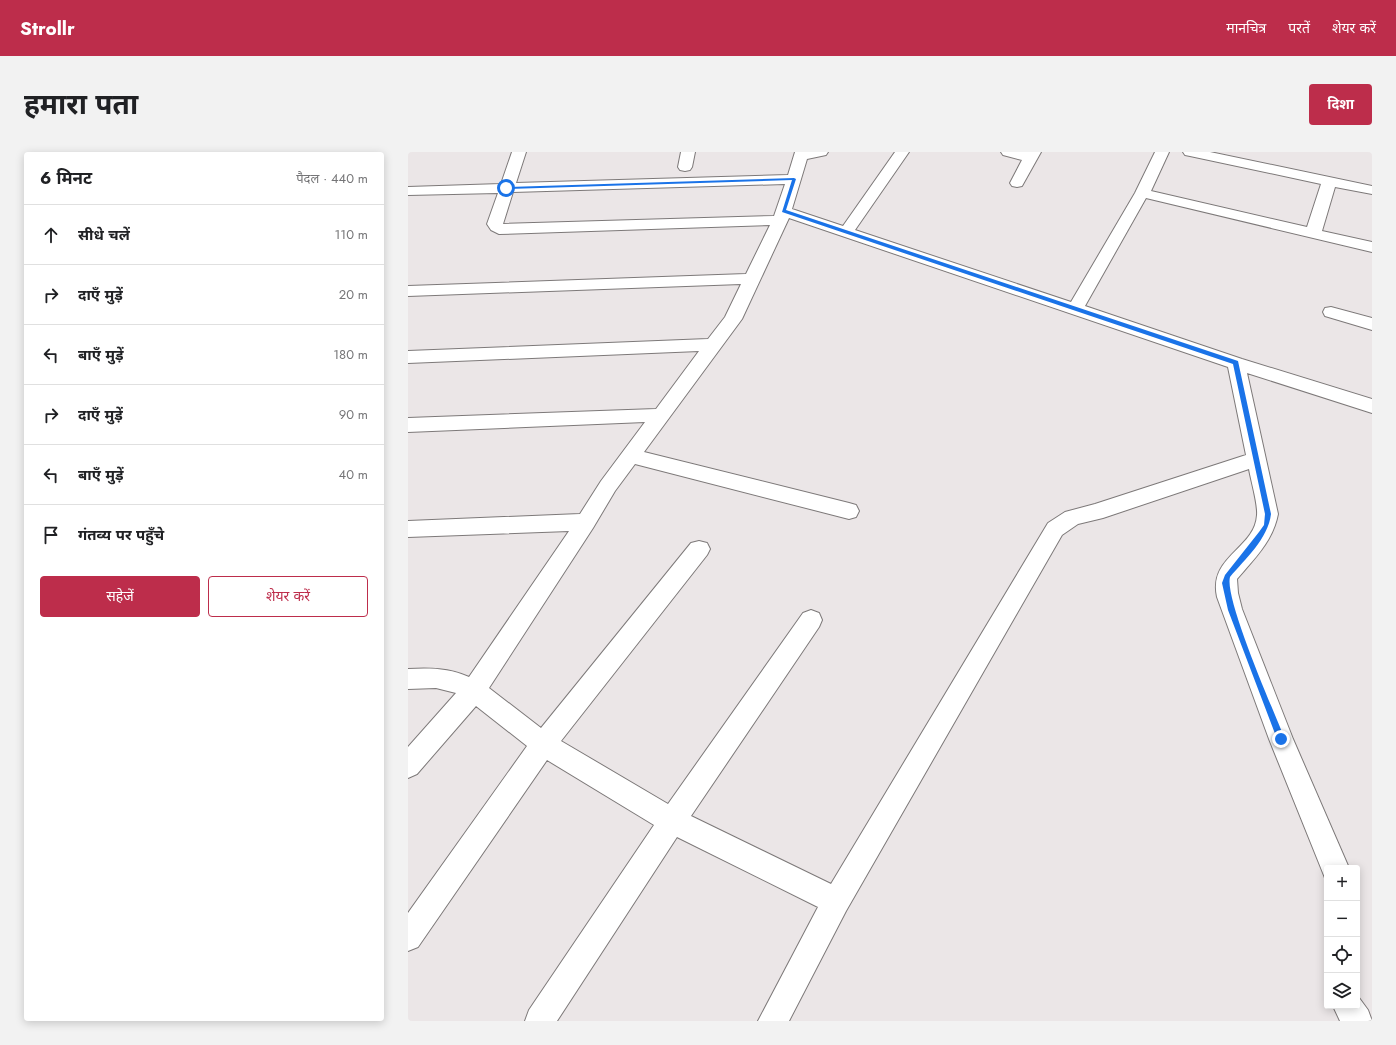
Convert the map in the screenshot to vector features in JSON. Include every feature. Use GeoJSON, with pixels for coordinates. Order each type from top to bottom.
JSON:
{"type":"FeatureCollection","features":[{"type":"Feature","properties":{"kind":"street"},"geometry":{"type":"LineString","coordinates":[[519,152],[495,224],[496,227],[505,230],[782,216],[846,232],[1372,406]]}},
{"type":"Feature","properties":{"kind":"street"},"geometry":{"type":"LineString","coordinates":[[685,167],[688,152]]}},
{"type":"Feature","properties":{"kind":"street"},"geometry":{"type":"LineString","coordinates":[[408,766],[474,690],[586,522],[608,486],[733,319],[782,216],[802,154],[821,152]]}},
{"type":"Feature","properties":{"kind":"street"},"geometry":{"type":"LineString","coordinates":[[846,232],[902,152]]}},
{"type":"Feature","properties":{"kind":"street"},"geometry":{"type":"LineString","coordinates":[[1008,152],[1033,155],[1017,183]]}},
{"type":"Feature","properties":{"kind":"street"},"geometry":{"type":"LineString","coordinates":[[1075,308],[1142,193],[1162,152]]}},
{"type":"Feature","properties":{"kind":"street"},"geometry":{"type":"LineString","coordinates":[[1190,152],[1372,190]]}},
{"type":"Feature","properties":{"kind":"street"},"geometry":{"type":"LineString","coordinates":[[408,191],[794,179]]}},
{"type":"Feature","properties":{"kind":"street"},"geometry":{"type":"LineString","coordinates":[[1313,234],[1329,181]]}},
{"type":"Feature","properties":{"kind":"street"},"geometry":{"type":"LineString","coordinates":[[1142,193],[1372,248]]}},
{"type":"Feature","properties":{"kind":"street"},"geometry":{"type":"LineString","coordinates":[[408,291],[752,279]]}},
{"type":"Feature","properties":{"kind":"street"},"geometry":{"type":"LineString","coordinates":[[1331,312],[1372,324]]}},
{"type":"Feature","properties":{"kind":"street"},"geometry":{"type":"LineString","coordinates":[[408,357],[713,345]]}},
{"type":"Feature","properties":{"kind":"street"},"geometry":{"type":"LineString","coordinates":[[1236,362],[1268,514],[1267,525],[1262,534],[1227,576],[1225,583],[1227,595],[1231,610],[1281,739],[1334,865]]}},
{"type":"Feature","properties":{"kind":"street"},"geometry":{"type":"LineString","coordinates":[[408,425],[661,415]]}},
{"type":"Feature","properties":{"kind":"street"},"geometry":{"type":"LineString","coordinates":[[630,456],[849,511]]}},
{"type":"Feature","properties":{"kind":"street"},"geometry":{"type":"LineString","coordinates":[[773,1021],[836,901],[1055,529],[1072,518],[1096,512],[1257,459]]}},
{"type":"Feature","properties":{"kind":"street"},"geometry":{"type":"LineString","coordinates":[[408,529],[586,522]]}},
{"type":"Feature","properties":{"kind":"street"},"geometry":{"type":"LineString","coordinates":[[408,937],[543,744],[698,549]]}},
{"type":"Feature","properties":{"kind":"street"},"geometry":{"type":"LineString","coordinates":[[540,1021],[672,821],[811,620]]}},
{"type":"Feature","properties":{"kind":"street"},"geometry":{"type":"LineString","coordinates":[[408,679],[442,679],[456,682],[474,690],[543,744],[672,821],[836,901]]}},
{"type":"Feature","properties":{"kind":"street"},"geometry":{"type":"LineString","coordinates":[[1350,1009],[1357,1021]]}},
{"type":"Feature","properties":{"kind":"route"},"geometry":{"type":"LineString","coordinates":[[506,188],[794,179],[784,211],[1236,362],[1268,514],[1267,525],[1262,534],[1227,576],[1225,583],[1231,610],[1281,739]]}}]}
